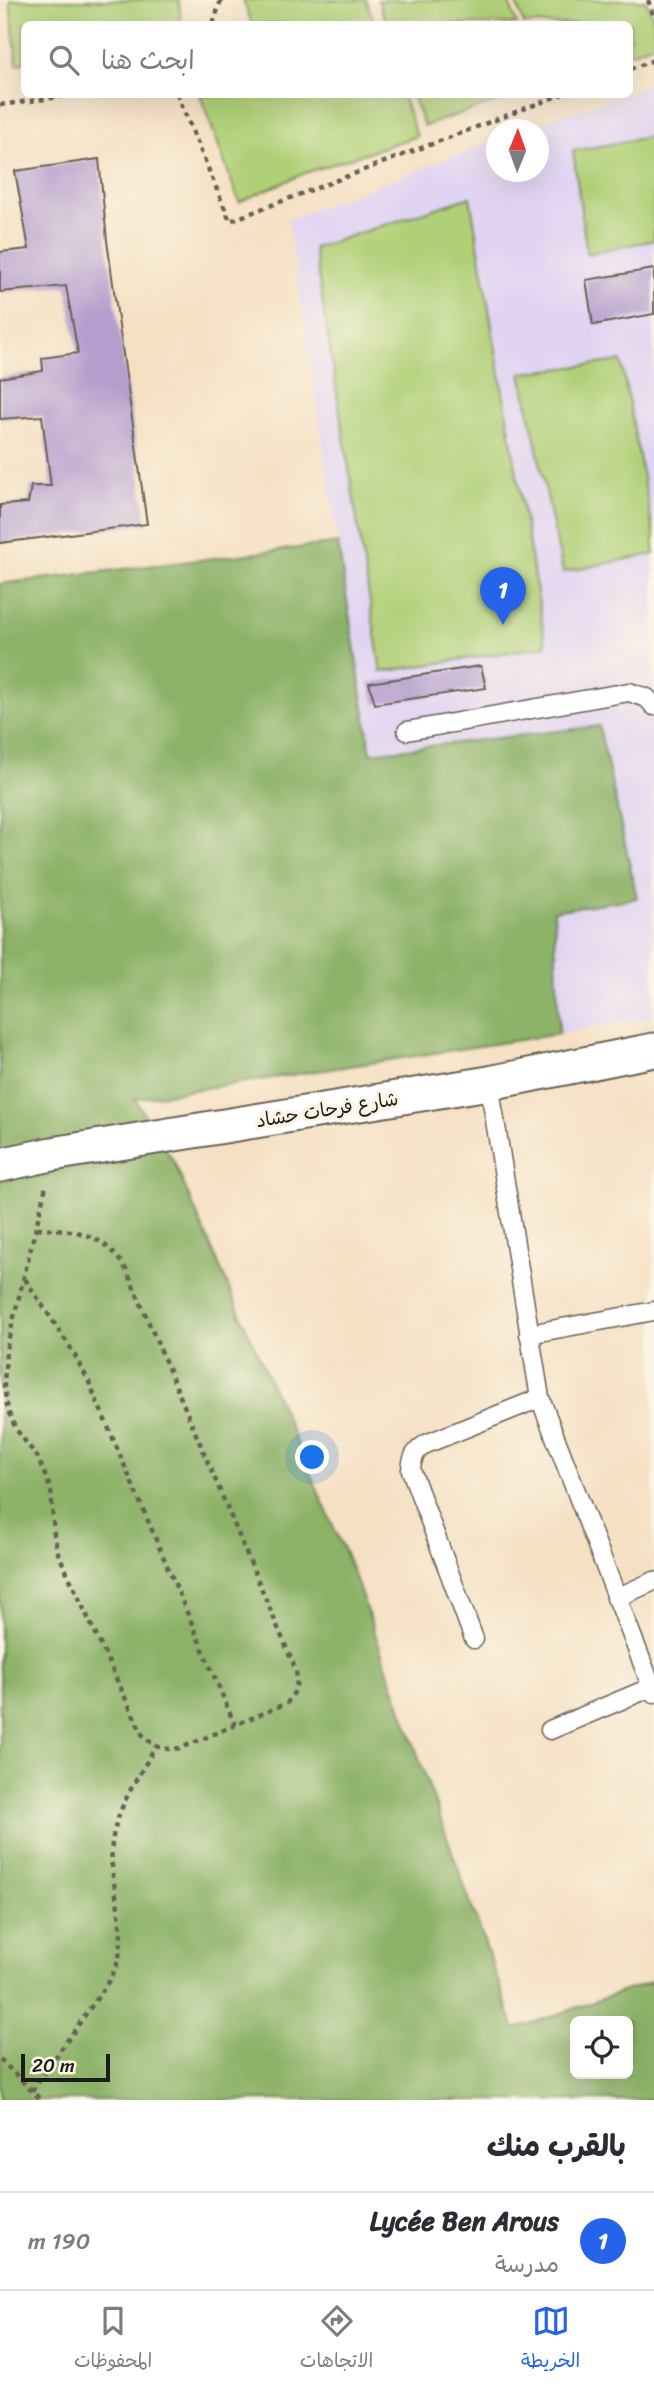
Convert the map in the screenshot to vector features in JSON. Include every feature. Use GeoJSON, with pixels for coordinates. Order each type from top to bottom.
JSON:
{"type":"FeatureCollection","features":[{"type":"Feature","properties":{"kind":"street","name":"شارع فرحات حشاد"},"geometry":{"type":"LineString","coordinates":[[0,1165],[52,1154],[489,1083],[654,1050]]}},
{"type":"Feature","properties":{"kind":"lane"},"geometry":{"type":"LineString","coordinates":[[407,732],[629,691],[647,698],[654,706]]}},
{"type":"Feature","properties":{"kind":"lane"},"geometry":{"type":"LineString","coordinates":[[489,1083],[540,1398],[653,1690],[550,1730]]}},
{"type":"Feature","properties":{"kind":"lane"},"geometry":{"type":"LineString","coordinates":[[529,1334],[654,1311]]}},
{"type":"Feature","properties":{"kind":"lane"},"geometry":{"type":"LineString","coordinates":[[474,1639],[411,1470],[411,1459],[417,1450],[426,1444],[540,1398]]}},
{"type":"Feature","properties":{"kind":"lane"},"geometry":{"type":"LineString","coordinates":[[616,1598],[654,1581]]}},
{"type":"Feature","properties":{"kind":"path"},"geometry":{"type":"LineString","coordinates":[[214,21],[221,0]]}},
{"type":"Feature","properties":{"kind":"path"},"geometry":{"type":"LineString","coordinates":[[648,0],[654,17]]}},
{"type":"Feature","properties":{"kind":"path"},"geometry":{"type":"LineString","coordinates":[[633,68],[654,60]]}},
{"type":"Feature","properties":{"kind":"path"},"geometry":{"type":"LineString","coordinates":[[0,105],[51,98]]}},
{"type":"Feature","properties":{"kind":"path"},"geometry":{"type":"LineString","coordinates":[[179,98],[230,221],[553,98]]}},
{"type":"Feature","properties":{"kind":"path"},"geometry":{"type":"LineString","coordinates":[[37,1228],[79,1231],[108,1246],[123,1264],[295,1668],[297,1685],[286,1703],[181,1748],[165,1749],[156,1746],[142,1734],[58,1553],[51,1490],[45,1472],[16,1429],[8,1410],[4,1387],[5,1359],[52,1154]]}},
{"type":"Feature","properties":{"kind":"path"},"geometry":{"type":"LineString","coordinates":[[24,1278],[72,1350],[88,1380],[235,1725]]}},
{"type":"Feature","properties":{"kind":"path"},"geometry":{"type":"LineString","coordinates":[[32,2091],[111,1978],[118,1961],[120,1932],[111,1863],[113,1840],[119,1816],[129,1794],[156,1746]]}},
{"type":"Feature","properties":{"kind":"path"},"geometry":{"type":"LineString","coordinates":[[0,2059],[41,2100]]}},
{"type":"Feature","properties":{"kind":"shaded area"},"geometry":{"type":"Polygon","coordinates":[[[654,82],[654,1016],[559,1034],[554,910],[636,898],[599,727],[371,753],[288,219],[486,145],[486,182],[549,182],[549,121],[611,98],[633,98],[633,90],[654,82]]]}},
{"type":"Feature","properties":{"kind":"green space"},"geometry":{"type":"Polygon","coordinates":[[[10,0],[179,0],[181,21],[21,21],[21,63],[17,64],[10,0]]]}},
{"type":"Feature","properties":{"kind":"green space"},"geometry":{"type":"Polygon","coordinates":[[[243,0],[366,0],[374,21],[251,21],[243,0]]]}},
{"type":"Feature","properties":{"kind":"green space"},"geometry":{"type":"Polygon","coordinates":[[[378,0],[508,0],[516,21],[386,21],[378,0]]]}},
{"type":"Feature","properties":{"kind":"green space"},"geometry":{"type":"Polygon","coordinates":[[[515,0],[646,0],[654,21],[654,44],[633,52],[633,21],[523,21],[515,0]]]}},
{"type":"Feature","properties":{"kind":"green space"},"geometry":{"type":"Polygon","coordinates":[[[201,98],[403,98],[417,136],[305,173],[239,202],[201,98]]]}},
{"type":"Feature","properties":{"kind":"green space"},"geometry":{"type":"Polygon","coordinates":[[[414,98],[507,98],[424,126],[414,98]]]}},
{"type":"Feature","properties":{"kind":"green space"},"geometry":{"type":"Polygon","coordinates":[[[654,136],[654,240],[587,254],[573,151],[654,136]]]}},
{"type":"Feature","properties":{"kind":"green space"},"geometry":{"type":"Polygon","coordinates":[[[470,197],[546,646],[381,672],[314,248],[470,197]]]}},
{"type":"Feature","properties":{"kind":"green space"},"geometry":{"type":"Polygon","coordinates":[[[621,361],[654,536],[654,554],[563,572],[521,373],[621,361]]]}},
{"type":"Feature","properties":{"kind":"green space"},"geometry":{"type":"Polygon","coordinates":[[[338,543],[371,753],[599,726],[637,898],[554,911],[559,1034],[135,1099],[174,1162],[352,1569],[515,2029],[654,1981],[654,2100],[0,2100],[0,584],[338,543]]]}},
{"type":"Feature","properties":{"kind":"building"},"geometry":{"type":"Polygon","coordinates":[[[99,159],[107,241],[147,524],[0,543],[0,505],[28,503],[31,486],[51,486],[42,416],[0,419],[0,378],[43,371],[42,358],[78,353],[66,286],[0,292],[0,252],[29,249],[15,171],[99,159]]]}},
{"type":"Feature","properties":{"kind":"building"},"geometry":{"type":"Polygon","coordinates":[[[654,269],[654,314],[593,325],[586,280],[654,269]]]}},
{"type":"Feature","properties":{"kind":"building"},"geometry":{"type":"Polygon","coordinates":[[[481,666],[486,688],[375,704],[369,683],[481,666]]]}},
{"type":"Feature","properties":{"kind":"place","name":"Lycée Ben Arous"},"geometry":{"type":"Point","coordinates":[503,625]}}]}
